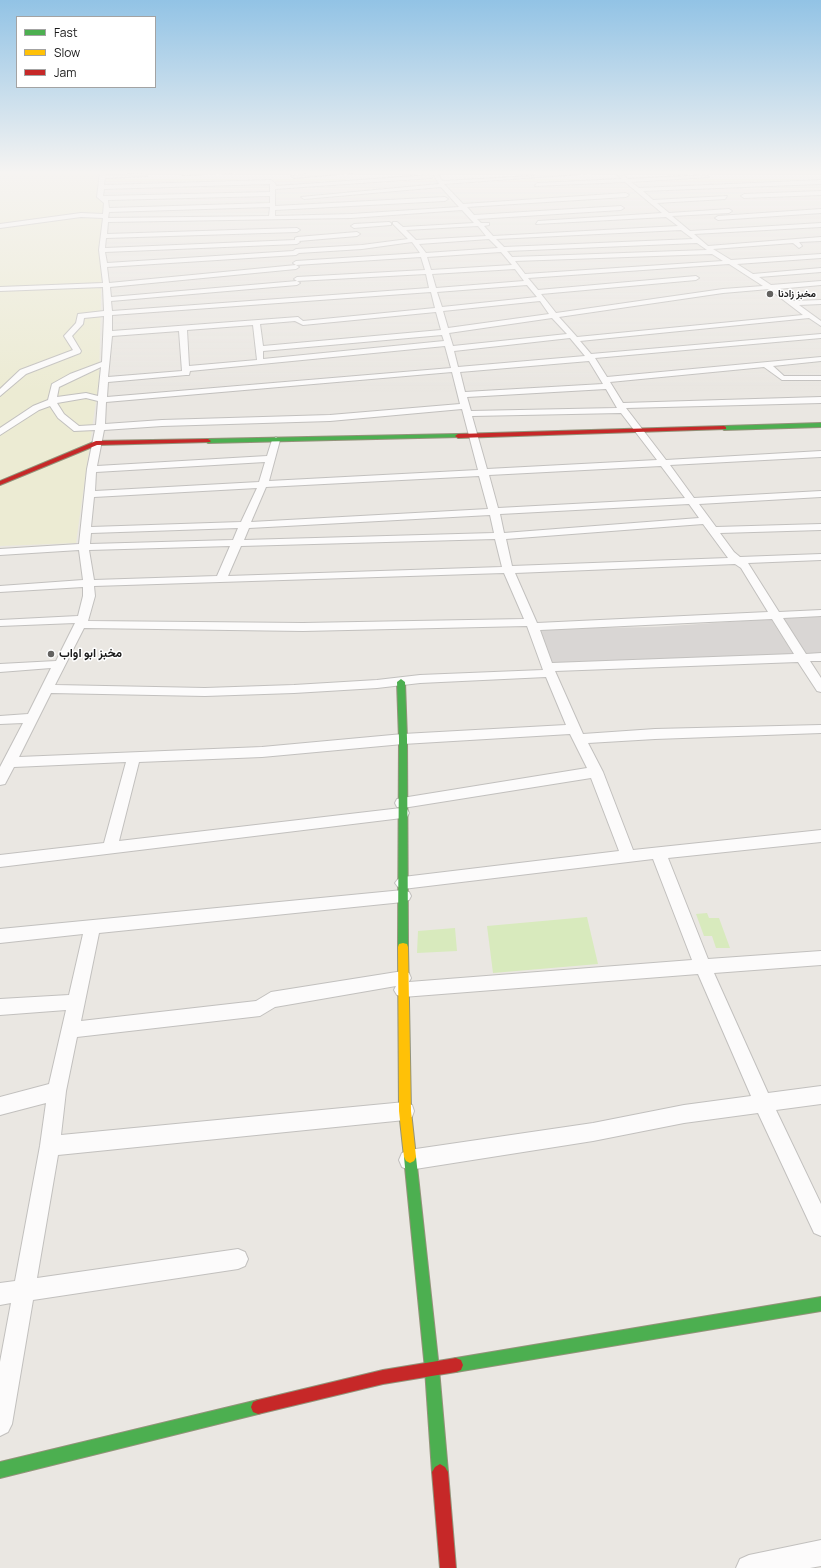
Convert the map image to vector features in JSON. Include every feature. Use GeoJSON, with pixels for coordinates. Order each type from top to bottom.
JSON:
{"type":"FeatureCollection","features":[{"type":"Feature","properties":{"kind":"street"},"geometry":{"type":"LineString","coordinates":[[4,771],[33,718],[82,621],[89,596],[88,572],[84,559],[85,530],[92,469],[100,427],[108,334],[108,299],[102,245]]}},
{"type":"Feature","properties":{"kind":"street"},"geometry":{"type":"LineString","coordinates":[[102,250],[196,245]]}},
{"type":"Feature","properties":{"kind":"street"},"geometry":{"type":"LineString","coordinates":[[297,245],[296,265],[300,323],[414,313],[542,299]]}},
{"type":"Feature","properties":{"kind":"street"},"geometry":{"type":"LineString","coordinates":[[104,266],[374,245]]}},
{"type":"Feature","properties":{"kind":"street"},"geometry":{"type":"LineString","coordinates":[[417,245],[425,256],[428,272],[494,512],[508,570],[576,734],[596,772],[628,856]]}},
{"type":"Feature","properties":{"kind":"street"},"geometry":{"type":"LineString","coordinates":[[498,245],[590,357],[622,408],[641,431],[730,554],[745,566],[777,614],[821,688]]}},
{"type":"Feature","properties":{"kind":"street"},"geometry":{"type":"LineString","coordinates":[[0,289],[70,286],[87,287],[296,265],[573,245]]}},
{"type":"Feature","properties":{"kind":"street"},"geometry":{"type":"LineString","coordinates":[[703,245],[770,287],[821,323]]}},
{"type":"Feature","properties":{"kind":"street"},"geometry":{"type":"LineString","coordinates":[[510,258],[710,250],[752,245]]}},
{"type":"Feature","properties":{"kind":"street"},"geometry":{"type":"LineString","coordinates":[[798,245],[810,256]]}},
{"type":"Feature","properties":{"kind":"street"},"geometry":{"type":"LineString","coordinates":[[366,246],[373,259]]}},
{"type":"Feature","properties":{"kind":"street"},"geometry":{"type":"LineString","coordinates":[[523,276],[821,256]]}},
{"type":"Feature","properties":{"kind":"street"},"geometry":{"type":"LineString","coordinates":[[108,299],[297,281],[517,267]]}},
{"type":"Feature","properties":{"kind":"street"},"geometry":{"type":"LineString","coordinates":[[752,276],[821,270]]}},
{"type":"Feature","properties":{"kind":"street"},"geometry":{"type":"LineString","coordinates":[[536,292],[696,278]]}},
{"type":"Feature","properties":{"kind":"street"},"geometry":{"type":"LineString","coordinates":[[108,334],[256,322],[298,310],[405,292],[529,283]]}},
{"type":"Feature","properties":{"kind":"street"},"geometry":{"type":"LineString","coordinates":[[259,349],[445,332],[723,291],[821,283]]}},
{"type":"Feature","properties":{"kind":"street"},"geometry":{"type":"LineString","coordinates":[[405,292],[408,299]]}},
{"type":"Feature","properties":{"kind":"street"},"geometry":{"type":"LineString","coordinates":[[792,303],[821,302]]}},
{"type":"Feature","properties":{"kind":"street"},"geometry":{"type":"LineString","coordinates":[[411,306],[414,313]]}},
{"type":"Feature","properties":{"kind":"street"},"geometry":{"type":"LineString","coordinates":[[0,394],[23,372],[77,351],[68,336],[79,324],[81,316],[108,313],[298,310]]}},
{"type":"Feature","properties":{"kind":"street"},"geometry":{"type":"LineString","coordinates":[[186,369],[449,346],[574,338],[810,316]]}},
{"type":"Feature","properties":{"kind":"street"},"geometry":{"type":"LineString","coordinates":[[256,322],[260,362]]}},
{"type":"Feature","properties":{"kind":"street"},"geometry":{"type":"LineString","coordinates":[[103,380],[186,373],[183,329]]}},
{"type":"Feature","properties":{"kind":"street"},"geometry":{"type":"LineString","coordinates":[[0,432],[36,408],[54,403],[62,398],[86,395],[102,400],[455,370],[821,336]]}},
{"type":"Feature","properties":{"kind":"street"},"geometry":{"type":"LineString","coordinates":[[105,363],[73,376],[55,386],[54,403],[56,413],[77,429],[162,423],[330,418],[465,405],[607,383],[821,359]]}},
{"type":"Feature","properties":{"kind":"street"},"geometry":{"type":"LineString","coordinates":[[766,365],[782,378],[821,378]]}},
{"type":"Feature","properties":{"kind":"street"},"geometry":{"type":"LineString","coordinates":[[465,405],[622,408],[821,400]]}},
{"type":"Feature","properties":{"kind":"street"},"geometry":{"type":"LineString","coordinates":[[0,483],[96,443],[473,436],[821,425]]}},
{"type":"Feature","properties":{"kind":"street"},"geometry":{"type":"LineString","coordinates":[[221,579],[235,544],[263,484],[276,440]]}},
{"type":"Feature","properties":{"kind":"street"},"geometry":{"type":"LineString","coordinates":[[89,494],[821,454]]}},
{"type":"Feature","properties":{"kind":"street"},"geometry":{"type":"LineString","coordinates":[[92,469],[270,459]]}},
{"type":"Feature","properties":{"kind":"street"},"geometry":{"type":"LineString","coordinates":[[85,530],[245,525],[821,494]]}},
{"type":"Feature","properties":{"kind":"street"},"geometry":{"type":"LineString","coordinates":[[0,552],[84,547],[499,536],[710,526],[821,527]]}},
{"type":"Feature","properties":{"kind":"street"},"geometry":{"type":"LineString","coordinates":[[0,589],[89,583],[508,570],[821,556]]}},
{"type":"Feature","properties":{"kind":"street"},"geometry":{"type":"LineString","coordinates":[[0,624],[82,621],[303,627],[531,625],[821,612]]}},
{"type":"Feature","properties":{"kind":"street"},"geometry":{"type":"LineString","coordinates":[[48,689],[205,692],[301,689],[401,682],[420,679],[485,677],[549,670],[821,657]]}},
{"type":"Feature","properties":{"kind":"street"},"geometry":{"type":"LineString","coordinates":[[0,668],[61,664]]}},
{"type":"Feature","properties":{"kind":"street"},"geometry":{"type":"LineString","coordinates":[[401,682],[403,739],[402,808],[405,1112],[432,1370],[448,1568]]}},
{"type":"Feature","properties":{"kind":"street"},"geometry":{"type":"LineString","coordinates":[[0,720],[33,718]]}},
{"type":"Feature","properties":{"kind":"street"},"geometry":{"type":"LineString","coordinates":[[4,771],[134,756],[262,752],[403,739],[821,729]]}},
{"type":"Feature","properties":{"kind":"street"},"geometry":{"type":"LineString","coordinates":[[110,848],[134,756]]}},
{"type":"Feature","properties":{"kind":"street"},"geometry":{"type":"LineString","coordinates":[[0,861],[110,848],[402,808],[596,772]]}},
{"type":"Feature","properties":{"kind":"street"},"geometry":{"type":"LineString","coordinates":[[0,936],[92,928],[403,889],[658,852],[821,836]]}},
{"type":"Feature","properties":{"kind":"street"},"geometry":{"type":"LineString","coordinates":[[658,852],[702,965],[763,1103],[821,1226]]}},
{"type":"Feature","properties":{"kind":"street"},"geometry":{"type":"LineString","coordinates":[[0,1424],[50,1146],[56,1090],[92,928]]}},
{"type":"Feature","properties":{"kind":"street"},"geometry":{"type":"LineString","coordinates":[[70,1030],[260,1008],[270,1000],[403,984],[554,979],[702,965],[821,958]]}},
{"type":"Feature","properties":{"kind":"street"},"geometry":{"type":"LineString","coordinates":[[0,1007],[75,1002]]}},
{"type":"Feature","properties":{"kind":"street"},"geometry":{"type":"LineString","coordinates":[[0,1106],[56,1090]]}},
{"type":"Feature","properties":{"kind":"street"},"geometry":{"type":"LineString","coordinates":[[409,1160],[593,1132],[684,1114],[821,1095]]}},
{"type":"Feature","properties":{"kind":"street"},"geometry":{"type":"LineString","coordinates":[[50,1146],[405,1112]]}},
{"type":"Feature","properties":{"kind":"street"},"geometry":{"type":"LineString","coordinates":[[0,1294],[238,1259]]}},
{"type":"Feature","properties":{"kind":"street"},"geometry":{"type":"LineString","coordinates":[[0,1470],[222,1417],[332,1388],[821,1304]]}},
{"type":"Feature","properties":{"kind":"street"},"geometry":{"type":"LineString","coordinates":[[749,1568],[821,1553]]}},
{"type":"Feature","properties":{"kind":"shaded area"},"geometry":{"type":"Polygon","coordinates":[[[821,615],[821,656],[803,656],[779,616],[821,615]]]}},
{"type":"Feature","properties":{"kind":"shaded area"},"geometry":{"type":"Polygon","coordinates":[[[771,619],[795,657],[542,667],[532,629],[656,627],[771,619]]]}},
{"type":"Feature","properties":{"kind":"green space"},"geometry":{"type":"Polygon","coordinates":[[[0,245],[102,245],[99,379],[76,543],[0,546],[0,245]]]}},
{"type":"Feature","properties":{"kind":"green space"},"geometry":{"type":"Polygon","coordinates":[[[707,913],[709,918],[719,918],[730,948],[716,948],[712,936],[704,936],[696,914],[707,913]]]}},
{"type":"Feature","properties":{"kind":"green space"},"geometry":{"type":"Polygon","coordinates":[[[587,917],[598,964],[493,973],[487,926],[587,917]]]}},
{"type":"Feature","properties":{"kind":"green space"},"geometry":{"type":"Polygon","coordinates":[[[455,928],[457,951],[417,953],[418,931],[455,928]]]}},
{"type":"Feature","properties":{"kind":"traffic: fast"},"geometry":{"type":"LineString","coordinates":[[724,428],[821,425]]}},
{"type":"Feature","properties":{"kind":"traffic: fast"},"geometry":{"type":"LineString","coordinates":[[208,441],[458,436]]}},
{"type":"Feature","properties":{"kind":"traffic: fast"},"geometry":{"type":"LineString","coordinates":[[401,682],[403,739],[403,947]]}},
{"type":"Feature","properties":{"kind":"traffic: fast"},"geometry":{"type":"LineString","coordinates":[[410,1157],[432,1369],[440,1472]]}},
{"type":"Feature","properties":{"kind":"traffic: fast"},"geometry":{"type":"LineString","coordinates":[[456,1365],[821,1304]]}},
{"type":"Feature","properties":{"kind":"traffic: fast"},"geometry":{"type":"LineString","coordinates":[[0,1470],[258,1407]]}},
{"type":"Feature","properties":{"kind":"traffic: slow"},"geometry":{"type":"LineString","coordinates":[[403,947],[405,1111],[410,1157]]}},
{"type":"Feature","properties":{"kind":"traffic: jam"},"geometry":{"type":"LineString","coordinates":[[458,436],[724,428]]}},
{"type":"Feature","properties":{"kind":"traffic: jam"},"geometry":{"type":"LineString","coordinates":[[0,483],[96,443],[208,441]]}},
{"type":"Feature","properties":{"kind":"traffic: jam"},"geometry":{"type":"LineString","coordinates":[[258,1407],[383,1377],[456,1365]]}},
{"type":"Feature","properties":{"kind":"traffic: jam"},"geometry":{"type":"LineString","coordinates":[[440,1472],[448,1568]]}},
{"type":"Feature","properties":{"kind":"place","name":"مخبز زادنا"},"geometry":{"type":"Point","coordinates":[770,294]}},
{"type":"Feature","properties":{"kind":"place","name":"مخبز ابو اواب"},"geometry":{"type":"Point","coordinates":[51,654]}}]}
